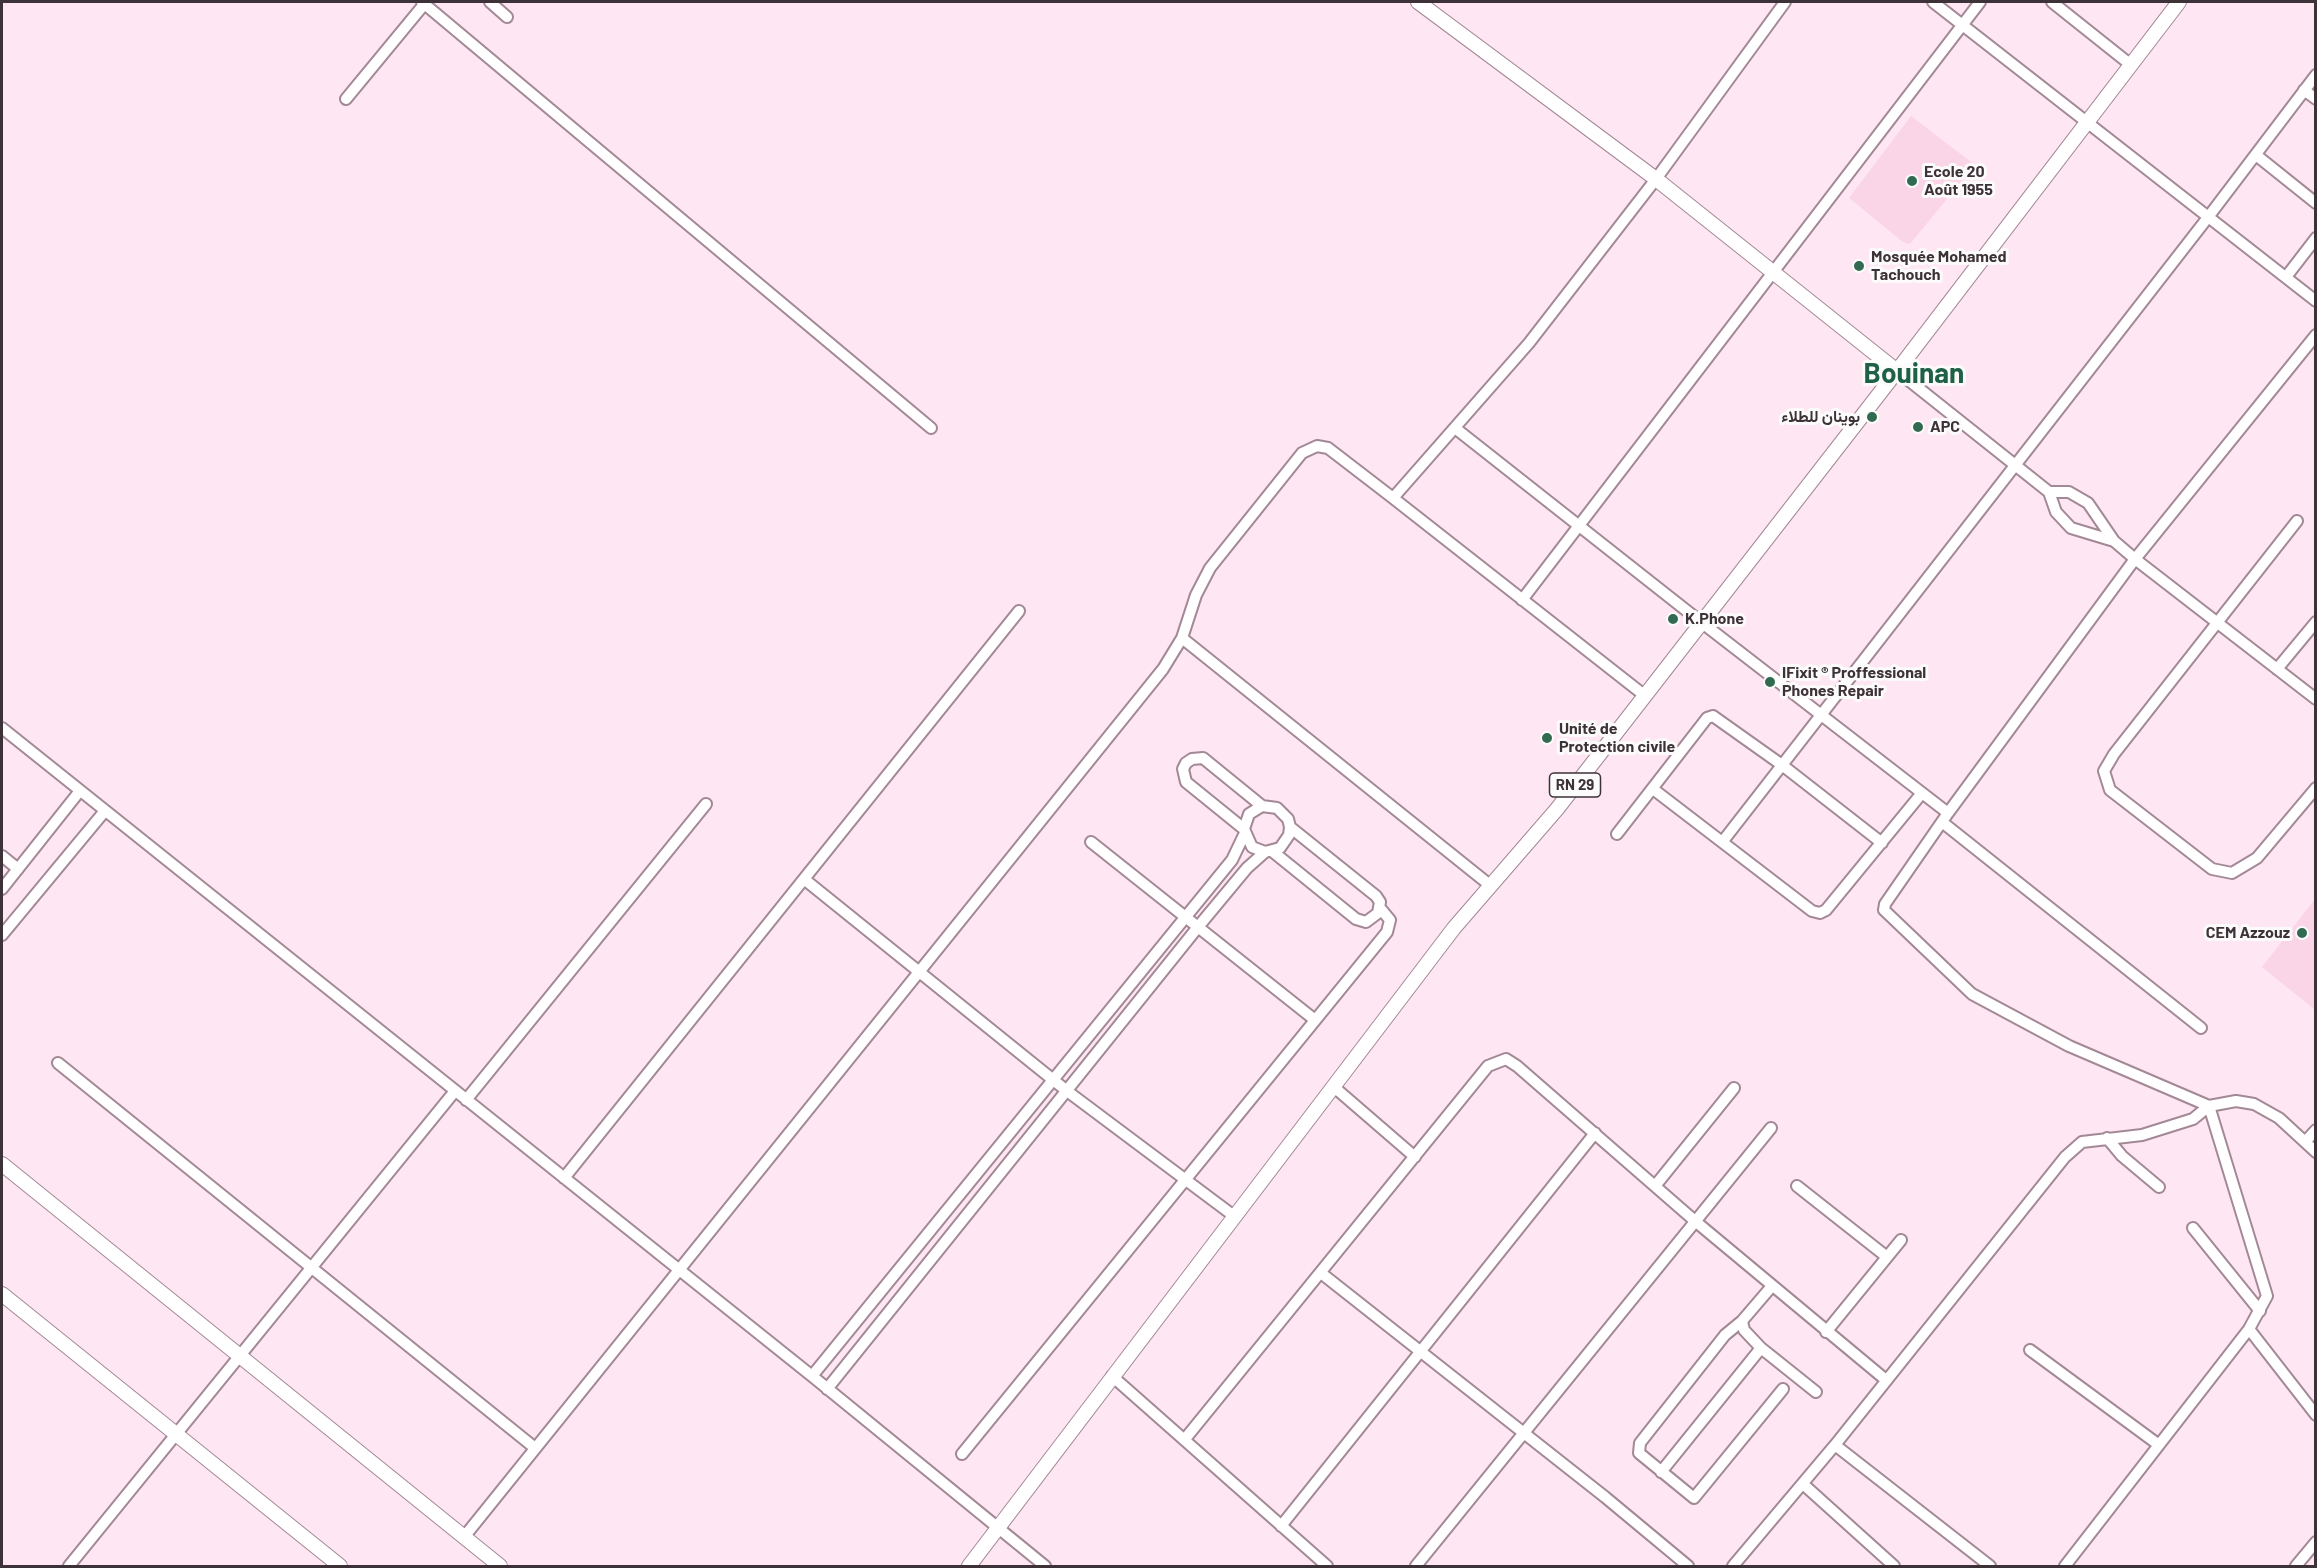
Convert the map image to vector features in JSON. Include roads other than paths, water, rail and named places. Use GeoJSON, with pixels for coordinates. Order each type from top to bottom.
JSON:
{"type":"FeatureCollection","features":[{"type":"Feature","properties":{"kind":"main road"},"geometry":{"type":"LineString","coordinates":[[1418,2],[1656,179],[1897,371]]}},
{"type":"Feature","properties":{"kind":"main road","name":"RN 29"},"geometry":{"type":"LineString","coordinates":[[969,1566],[1454,928],[1557,809],[1897,371],[2179,2]]}},
{"type":"Feature","properties":{"kind":"main road"},"geometry":{"type":"LineString","coordinates":[[2,1164],[500,1566]]}},
{"type":"Feature","properties":{"kind":"main road"},"geometry":{"type":"LineString","coordinates":[[2,1294],[340,1566]]}},
{"type":"Feature","properties":{"kind":"street"},"geometry":{"type":"LineString","coordinates":[[346,99],[424,2],[931,428]]}},
{"type":"Feature","properties":{"kind":"street"},"geometry":{"type":"LineString","coordinates":[[490,2],[507,17]]}},
{"type":"Feature","properties":{"kind":"street"},"geometry":{"type":"LineString","coordinates":[[1393,498],[1529,343],[1656,179],[1785,2]]}},
{"type":"Feature","properties":{"kind":"street"},"geometry":{"type":"LineString","coordinates":[[1933,2],[2316,301]]}},
{"type":"Feature","properties":{"kind":"street"},"geometry":{"type":"LineString","coordinates":[[1522,600],[1774,274],[1980,2]]}},
{"type":"Feature","properties":{"kind":"street"},"geometry":{"type":"LineString","coordinates":[[2052,2],[2131,65]]}},
{"type":"Feature","properties":{"kind":"street"},"geometry":{"type":"LineString","coordinates":[[1723,841],[2316,75]]}},
{"type":"Feature","properties":{"kind":"street"},"geometry":{"type":"LineString","coordinates":[[2304,90],[2316,99]]}},
{"type":"Feature","properties":{"kind":"street"},"geometry":{"type":"LineString","coordinates":[[2256,155],[2316,203]]}},
{"type":"Feature","properties":{"kind":"street"},"geometry":{"type":"LineString","coordinates":[[2286,277],[2316,238]]}},
{"type":"Feature","properties":{"kind":"street"},"geometry":{"type":"LineString","coordinates":[[2065,1566],[2249,1329],[2267,1296],[2267,1290],[2209,1106],[2068,1046],[1972,994],[1887,915],[1885,904],[1945,817],[2135,560],[2316,335]]}},
{"type":"Feature","properties":{"kind":"street"},"geometry":{"type":"LineString","coordinates":[[1897,371],[2049,492],[2056,512],[2071,528],[2114,541]]}},
{"type":"Feature","properties":{"kind":"street"},"geometry":{"type":"LineString","coordinates":[[1455,428],[1922,792],[1945,817],[2201,1029]]}},
{"type":"Feature","properties":{"kind":"street"},"geometry":{"type":"LineString","coordinates":[[464,1537],[1157,677],[1182,638],[1196,595],[1210,568],[1306,450],[1317,446],[1328,448],[1644,695]]}},
{"type":"Feature","properties":{"kind":"street"},"geometry":{"type":"LineString","coordinates":[[2049,492],[2069,492],[2088,503],[2114,541],[2135,560],[2315,697]]}},
{"type":"Feature","properties":{"kind":"street"},"geometry":{"type":"LineString","coordinates":[[2297,521],[2114,754],[2104,771],[2110,790],[2212,868],[2232,873],[2257,858],[2316,788]]}},
{"type":"Feature","properties":{"kind":"street"},"geometry":{"type":"LineString","coordinates":[[564,1178],[1019,611]]}},
{"type":"Feature","properties":{"kind":"street"},"geometry":{"type":"LineString","coordinates":[[2277,669],[2316,622]]}},
{"type":"Feature","properties":{"kind":"street"},"geometry":{"type":"LineString","coordinates":[[1182,638],[1491,886]]}},
{"type":"Feature","properties":{"kind":"street"},"geometry":{"type":"LineString","coordinates":[[1617,834],[1707,718],[1713,716],[1782,765],[1882,843]]}},
{"type":"Feature","properties":{"kind":"street"},"geometry":{"type":"LineString","coordinates":[[2,728],[79,792],[812,1376],[1045,1566]]}},
{"type":"Feature","properties":{"kind":"street"},"geometry":{"type":"LineString","coordinates":[[827,1389],[927,1268],[1067,1090],[1247,868],[1269,852],[1286,842],[1290,827],[1288,819],[1277,808],[1262,806],[1203,758],[1186,763],[1183,769],[1186,782],[1244,832],[1252,847],[1269,852],[1356,920],[1366,922],[1371,920],[1380,908]]}},
{"type":"Feature","properties":{"kind":"street"},"geometry":{"type":"LineString","coordinates":[[1653,789],[1812,911],[1820,913],[1826,910],[1922,792]]}},
{"type":"Feature","properties":{"kind":"street"},"geometry":{"type":"LineString","coordinates":[[2,889],[79,792]]}},
{"type":"Feature","properties":{"kind":"street"},"geometry":{"type":"LineString","coordinates":[[466,1100],[706,804]]}},
{"type":"Feature","properties":{"kind":"street"},"geometry":{"type":"LineString","coordinates":[[812,1376],[912,1256],[1236,854],[1249,814],[1262,806]]}},
{"type":"Feature","properties":{"kind":"street"},"geometry":{"type":"LineString","coordinates":[[2,935],[104,812]]}},
{"type":"Feature","properties":{"kind":"street"},"geometry":{"type":"LineString","coordinates":[[962,1454],[1387,932],[1390,920],[1380,908],[1376,896],[1290,827]]}},
{"type":"Feature","properties":{"kind":"street"},"geometry":{"type":"LineString","coordinates":[[1091,842],[1316,1020]]}},
{"type":"Feature","properties":{"kind":"street"},"geometry":{"type":"LineString","coordinates":[[2,856],[18,868]]}},
{"type":"Feature","properties":{"kind":"street"},"geometry":{"type":"LineString","coordinates":[[804,879],[1054,1080],[1234,1216]]}},
{"type":"Feature","properties":{"kind":"street"},"geometry":{"type":"LineString","coordinates":[[1185,1439],[1488,1066],[1506,1059],[1517,1066],[1826,1332],[1886,1380]]}},
{"type":"Feature","properties":{"kind":"street"},"geometry":{"type":"LineString","coordinates":[[58,1064],[536,1448]]}},
{"type":"Feature","properties":{"kind":"street"},"geometry":{"type":"LineString","coordinates":[[1334,1087],[1415,1156]]}},
{"type":"Feature","properties":{"kind":"street"},"geometry":{"type":"LineString","coordinates":[[1655,1186],[1734,1088]]}},
{"type":"Feature","properties":{"kind":"street"},"geometry":{"type":"LineString","coordinates":[[69,1566],[455,1091]]}},
{"type":"Feature","properties":{"kind":"street"},"geometry":{"type":"LineString","coordinates":[[1732,1566],[1835,1445],[2065,1157],[2082,1142],[2108,1137],[2142,1135],[2193,1119],[2209,1106],[2236,1101],[2254,1104],[2279,1118],[2316,1152]]}},
{"type":"Feature","properties":{"kind":"street"},"geometry":{"type":"LineString","coordinates":[[1416,1566],[1522,1432],[1771,1128]]}},
{"type":"Feature","properties":{"kind":"street"},"geometry":{"type":"LineString","coordinates":[[2305,1142],[2316,1130]]}},
{"type":"Feature","properties":{"kind":"street"},"geometry":{"type":"LineString","coordinates":[[1281,1526],[1419,1349],[1594,1133]]}},
{"type":"Feature","properties":{"kind":"street"},"geometry":{"type":"LineString","coordinates":[[2108,1137],[2122,1156],[2159,1187]]}},
{"type":"Feature","properties":{"kind":"street"},"geometry":{"type":"LineString","coordinates":[[1797,1186],[1887,1257]]}},
{"type":"Feature","properties":{"kind":"street"},"geometry":{"type":"LineString","coordinates":[[2193,1228],[2260,1311]]}},
{"type":"Feature","properties":{"kind":"street"},"geometry":{"type":"LineString","coordinates":[[1826,1332],[1901,1240]]}},
{"type":"Feature","properties":{"kind":"street"},"geometry":{"type":"LineString","coordinates":[[912,1256],[927,1268]]}},
{"type":"Feature","properties":{"kind":"street"},"geometry":{"type":"LineString","coordinates":[[1321,1273],[1688,1566]]}},
{"type":"Feature","properties":{"kind":"street"},"geometry":{"type":"LineString","coordinates":[[1772,1286],[1742,1321],[1725,1335],[1640,1443],[1639,1453],[1694,1498],[1699,1495],[1783,1389]]}},
{"type":"Feature","properties":{"kind":"street"},"geometry":{"type":"LineString","coordinates":[[1742,1321],[1744,1330],[1761,1348],[1816,1392]]}},
{"type":"Feature","properties":{"kind":"street"},"geometry":{"type":"LineString","coordinates":[[2249,1329],[2316,1415]]}},
{"type":"Feature","properties":{"kind":"street"},"geometry":{"type":"LineString","coordinates":[[1661,1472],[1761,1348]]}},
{"type":"Feature","properties":{"kind":"street"},"geometry":{"type":"LineString","coordinates":[[2030,1350],[2158,1446]]}},
{"type":"Feature","properties":{"kind":"street"},"geometry":{"type":"LineString","coordinates":[[1112,1376],[1327,1566]]}},
{"type":"Feature","properties":{"kind":"street"},"geometry":{"type":"LineString","coordinates":[[1835,1445],[1990,1566]]}},
{"type":"Feature","properties":{"kind":"street"},"geometry":{"type":"LineString","coordinates":[[1803,1484],[1894,1566]]}},
{"type":"Feature","properties":{"kind":"street"},"geometry":{"type":"LineString","coordinates":[[2296,1566],[2316,1542]]}},
{"type":"Feature","properties":{"kind":"place","name":"Ecole 20 Août 1955"},"geometry":{"type":"Point","coordinates":[1912,181]}},
{"type":"Feature","properties":{"kind":"place","name":"Mosquée Mohamed Tachouch"},"geometry":{"type":"Point","coordinates":[1859,266]}},
{"type":"Feature","properties":{"kind":"place","name":"بوينان للطلاء"},"geometry":{"type":"Point","coordinates":[1872,417]}},
{"type":"Feature","properties":{"kind":"place","name":"APC"},"geometry":{"type":"Point","coordinates":[1918,427]}},
{"type":"Feature","properties":{"kind":"place","name":"K.Phone"},"geometry":{"type":"Point","coordinates":[1673,619]}},
{"type":"Feature","properties":{"kind":"place","name":"IFixit ® Proffessional Phones Repair"},"geometry":{"type":"Point","coordinates":[1770,682]}},
{"type":"Feature","properties":{"kind":"place","name":"Unité de Protection civile"},"geometry":{"type":"Point","coordinates":[1547,738]}},
{"type":"Feature","properties":{"kind":"place","name":"CEM Azzouz"},"geometry":{"type":"Point","coordinates":[2302,933]}},
{"type":"Feature","properties":{"kind":"district","name":"Bouinan"},"geometry":{"type":"Point","coordinates":[1914,374]}}]}
